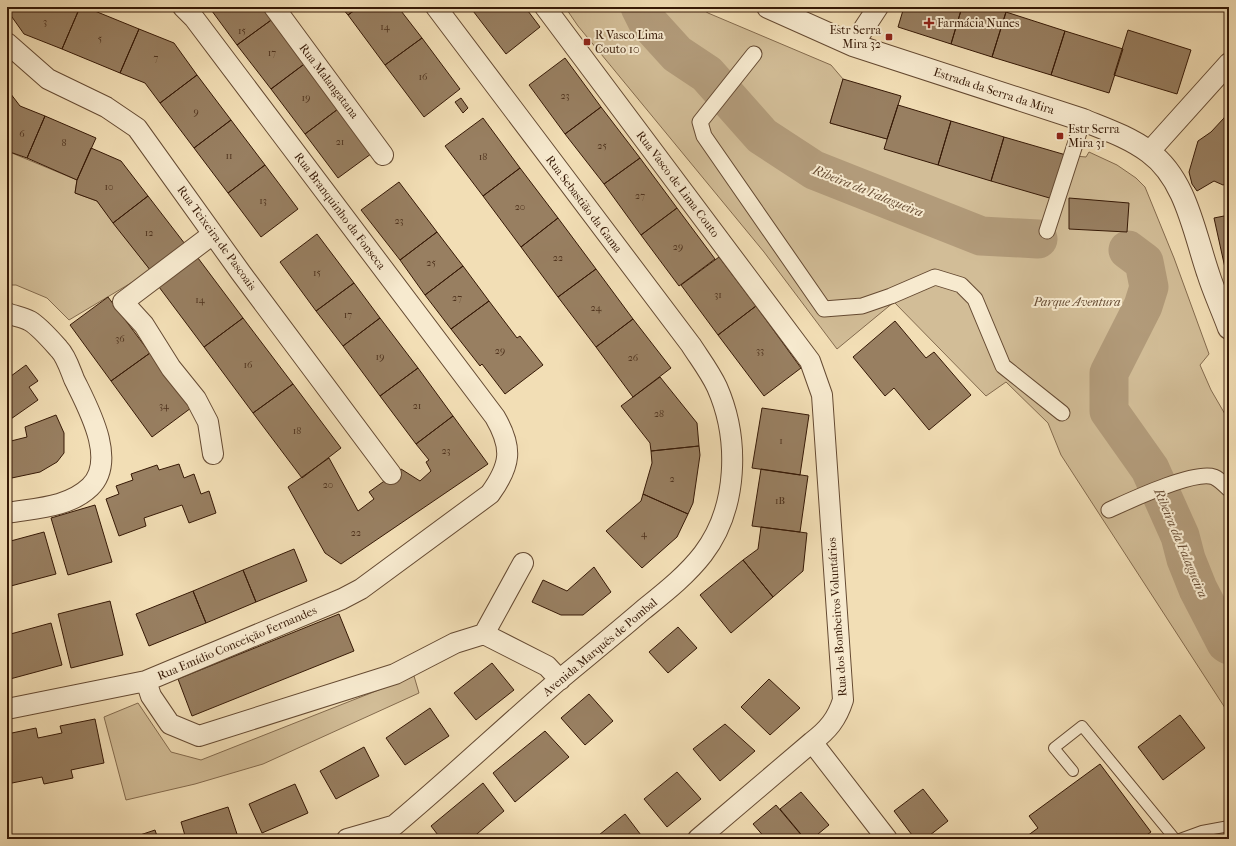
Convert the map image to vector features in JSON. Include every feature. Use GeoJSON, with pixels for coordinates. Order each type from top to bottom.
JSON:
{"type":"FeatureCollection","features":[{"type":"Feature","properties":{"kind":"street","name":"Rua Branquinho da Fonseca"},"geometry":{"type":"LineString","coordinates":[[183,7],[213,43],[495,416]]}},
{"type":"Feature","properties":{"kind":"street","name":"Rua Malangatana"},"geometry":{"type":"LineString","coordinates":[[274,7],[383,155]]}},
{"type":"Feature","properties":{"kind":"street","name":"Rua Sebastião da Gama"},"geometry":{"type":"LineString","coordinates":[[436,7],[691,345],[709,372],[724,407]]}},
{"type":"Feature","properties":{"kind":"street","name":"Rua Vasco de Lima Couto"},"geometry":{"type":"LineString","coordinates":[[545,7],[810,361]]}},
{"type":"Feature","properties":{"kind":"street","name":"Estrada da Serra da Mira"},"geometry":{"type":"LineString","coordinates":[[768,7],[853,45],[1083,120],[1117,133],[1149,152],[1163,165],[1178,188],[1229,328]]}},
{"type":"Feature","properties":{"kind":"street"},"geometry":{"type":"LineString","coordinates":[[853,45],[878,7]]}},
{"type":"Feature","properties":{"kind":"street","name":"Rua Teixeira de Pascoais"},"geometry":{"type":"LineString","coordinates":[[7,43],[48,79],[106,107],[136,128],[391,474]]}},
{"type":"Feature","properties":{"kind":"street"},"geometry":{"type":"LineString","coordinates":[[754,54],[700,122],[704,136],[824,309],[862,306],[891,296],[934,277],[962,285],[975,300],[1003,366],[1062,413]]}},
{"type":"Feature","properties":{"kind":"street"},"geometry":{"type":"LineString","coordinates":[[1149,152],[1229,63]]}},
{"type":"Feature","properties":{"kind":"street"},"geometry":{"type":"LineString","coordinates":[[1047,231],[1083,120]]}},
{"type":"Feature","properties":{"kind":"street"},"geometry":{"type":"LineString","coordinates":[[213,234],[123,302],[144,325],[171,368],[196,399],[208,422],[213,454]]}},
{"type":"Feature","properties":{"kind":"street"},"geometry":{"type":"LineString","coordinates":[[7,313],[30,322],[60,350],[90,411],[99,439],[102,455],[99,472],[91,486],[75,498],[54,505],[7,513]]}},
{"type":"Feature","properties":{"kind":"street","name":"Rua dos Bombeiros Voluntários"},"geometry":{"type":"LineString","coordinates":[[698,839],[826,731],[834,722],[843,700],[822,395],[810,361]]}},
{"type":"Feature","properties":{"kind":"street","name":"Avenida Marquês de Pombal"},"geometry":{"type":"LineString","coordinates":[[378,839],[560,680],[680,580],[707,547],[718,528],[726,506],[731,476],[732,446],[724,407]]}},
{"type":"Feature","properties":{"kind":"street","name":"Rua Emídio Conceição Fernandes"},"geometry":{"type":"LineString","coordinates":[[484,634],[455,643],[395,674],[199,736],[170,724],[151,696],[146,681],[342,599],[361,589],[437,535],[490,494],[502,476],[508,457],[507,442],[495,416]]}},
{"type":"Feature","properties":{"kind":"street"},"geometry":{"type":"LineString","coordinates":[[1109,510],[1174,483],[1196,478],[1214,477],[1229,489]]}},
{"type":"Feature","properties":{"kind":"street"},"geometry":{"type":"LineString","coordinates":[[523,563],[484,634],[547,666],[560,680]]}},
{"type":"Feature","properties":{"kind":"street"},"geometry":{"type":"LineString","coordinates":[[7,709],[146,681]]}},
{"type":"Feature","properties":{"kind":"street"},"geometry":{"type":"LineString","coordinates":[[812,742],[887,839]]}},
{"type":"Feature","properties":{"kind":"street"},"geometry":{"type":"LineString","coordinates":[[347,839],[396,824]]}},
{"type":"Feature","properties":{"kind":"lane"},"geometry":{"type":"LineString","coordinates":[[1073,771],[1054,748],[1082,726],[1175,839]]}},
{"type":"Feature","properties":{"kind":"lane"},"geometry":{"type":"LineString","coordinates":[[1180,839],[1202,831],[1229,826]]}},
{"type":"Feature","properties":{"kind":"green space","name":"Parque Aventura"},"geometry":{"type":"Polygon","coordinates":[[[565,7],[699,7],[708,13],[831,65],[843,79],[830,123],[887,139],[1086,157],[1089,152],[1117,165],[1136,178],[1145,187],[1174,258],[1209,354],[1200,365],[1211,390],[1229,421],[1229,714],[1061,455],[1048,423],[1006,382],[986,396],[894,302],[837,349],[764,252],[578,26],[565,7]]]}},
{"type":"Feature","properties":{"kind":"green space"},"geometry":{"type":"Polygon","coordinates":[[[7,151],[77,180],[75,193],[97,201],[151,271],[69,320],[47,298],[16,285],[7,285],[7,151]]]}},
{"type":"Feature","properties":{"kind":"green space"},"geometry":{"type":"Polygon","coordinates":[[[414,676],[419,693],[263,764],[195,784],[126,800],[104,717],[138,703],[171,752],[201,760],[414,676]]]}},
{"type":"Feature","properties":{"kind":"building"},"geometry":{"type":"Polygon","coordinates":[[[7,7],[80,7],[62,49],[24,34],[7,10],[7,7]]]}},
{"type":"Feature","properties":{"kind":"building"},"geometry":{"type":"Polygon","coordinates":[[[80,7],[85,7],[139,29],[120,73],[62,49],[80,7]]]}},
{"type":"Feature","properties":{"kind":"building"},"geometry":{"type":"Polygon","coordinates":[[[209,7],[266,7],[274,18],[237,45],[209,7]]]}},
{"type":"Feature","properties":{"kind":"building"},"geometry":{"type":"Polygon","coordinates":[[[341,7],[359,7],[348,15],[341,7]]]}},
{"type":"Feature","properties":{"kind":"building"},"geometry":{"type":"Polygon","coordinates":[[[359,7],[398,7],[422,38],[385,65],[348,15],[359,7]]]}},
{"type":"Feature","properties":{"kind":"building"},"geometry":{"type":"Polygon","coordinates":[[[470,7],[525,7],[540,27],[506,54],[470,7]]]}},
{"type":"Feature","properties":{"kind":"building"},"geometry":{"type":"Polygon","coordinates":[[[904,7],[962,7],[951,44],[898,27],[904,7]]]}},
{"type":"Feature","properties":{"kind":"building"},"geometry":{"type":"Polygon","coordinates":[[[962,7],[990,7],[1006,12],[992,57],[951,44],[962,7]]]}},
{"type":"Feature","properties":{"kind":"building"},"geometry":{"type":"Polygon","coordinates":[[[1006,12],[1065,31],[1051,75],[992,57],[1006,12]]]}},
{"type":"Feature","properties":{"kind":"building"},"geometry":{"type":"Polygon","coordinates":[[[274,18],[307,62],[271,89],[237,45],[274,18]]]}},
{"type":"Feature","properties":{"kind":"building"},"geometry":{"type":"Polygon","coordinates":[[[139,29],[174,43],[197,75],[160,103],[145,83],[120,73],[139,29]]]}},
{"type":"Feature","properties":{"kind":"building"},"geometry":{"type":"Polygon","coordinates":[[[1128,30],[1191,50],[1177,94],[1114,75],[1128,30]]]}},
{"type":"Feature","properties":{"kind":"building"},"geometry":{"type":"Polygon","coordinates":[[[1065,31],[1123,49],[1109,93],[1051,75],[1065,31]]]}},
{"type":"Feature","properties":{"kind":"building"},"geometry":{"type":"Polygon","coordinates":[[[422,38],[460,89],[424,117],[385,65],[422,38]]]}},
{"type":"Feature","properties":{"kind":"building"},"geometry":{"type":"Polygon","coordinates":[[[565,58],[601,107],[565,134],[529,85],[565,58]]]}},
{"type":"Feature","properties":{"kind":"building"},"geometry":{"type":"Polygon","coordinates":[[[307,62],[342,106],[305,134],[271,89],[307,62]]]}},
{"type":"Feature","properties":{"kind":"building"},"geometry":{"type":"Polygon","coordinates":[[[197,75],[231,120],[194,148],[160,103],[197,75]]]}},
{"type":"Feature","properties":{"kind":"building"},"geometry":{"type":"Polygon","coordinates":[[[843,79],[901,96],[887,139],[830,123],[843,79]]]}},
{"type":"Feature","properties":{"kind":"building"},"geometry":{"type":"Polygon","coordinates":[[[7,89],[20,106],[45,116],[27,158],[7,151],[7,89]]]}},
{"type":"Feature","properties":{"kind":"building"},"geometry":{"type":"Polygon","coordinates":[[[461,98],[468,108],[463,113],[455,102],[461,98]]]}},
{"type":"Feature","properties":{"kind":"building"},"geometry":{"type":"Polygon","coordinates":[[[898,105],[951,121],[938,165],[884,149],[898,105]]]}},
{"type":"Feature","properties":{"kind":"building"},"geometry":{"type":"Polygon","coordinates":[[[342,106],[375,151],[338,178],[305,134],[342,106]]]}},
{"type":"Feature","properties":{"kind":"building"},"geometry":{"type":"Polygon","coordinates":[[[601,107],[640,158],[604,184],[565,134],[601,107]]]}},
{"type":"Feature","properties":{"kind":"building"},"geometry":{"type":"Polygon","coordinates":[[[1229,109],[1229,183],[1223,185],[1214,181],[1197,191],[1192,184],[1189,172],[1198,141],[1211,132],[1224,118],[1229,109]]]}},
{"type":"Feature","properties":{"kind":"building"},"geometry":{"type":"Polygon","coordinates":[[[45,116],[96,138],[77,180],[27,158],[45,116]]]}},
{"type":"Feature","properties":{"kind":"building"},"geometry":{"type":"Polygon","coordinates":[[[483,118],[520,168],[483,196],[445,146],[483,118]]]}},
{"type":"Feature","properties":{"kind":"building"},"geometry":{"type":"Polygon","coordinates":[[[231,120],[265,165],[228,193],[194,148],[231,120]]]}},
{"type":"Feature","properties":{"kind":"building"},"geometry":{"type":"Polygon","coordinates":[[[951,121],[1004,137],[991,181],[938,165],[951,121]]]}},
{"type":"Feature","properties":{"kind":"building"},"geometry":{"type":"Polygon","coordinates":[[[1004,137],[1066,155],[1053,199],[991,181],[1004,137]]]}},
{"type":"Feature","properties":{"kind":"building"},"geometry":{"type":"Polygon","coordinates":[[[91,148],[121,161],[148,196],[113,223],[97,201],[75,193],[77,180],[91,148]]]}},
{"type":"Feature","properties":{"kind":"building"},"geometry":{"type":"Polygon","coordinates":[[[640,158],[677,208],[641,235],[604,184],[640,158]]]}},
{"type":"Feature","properties":{"kind":"building"},"geometry":{"type":"Polygon","coordinates":[[[265,165],[298,209],[261,237],[228,193],[265,165]]]}},
{"type":"Feature","properties":{"kind":"building"},"geometry":{"type":"Polygon","coordinates":[[[520,168],[558,218],[521,247],[483,196],[520,168]]]}},
{"type":"Feature","properties":{"kind":"building"},"geometry":{"type":"Polygon","coordinates":[[[399,182],[437,232],[400,260],[361,210],[399,182]]]}},
{"type":"Feature","properties":{"kind":"building"},"geometry":{"type":"Polygon","coordinates":[[[148,196],[185,244],[151,271],[113,223],[148,196]]]}},
{"type":"Feature","properties":{"kind":"building"},"geometry":{"type":"Polygon","coordinates":[[[1069,198],[1129,203],[1127,232],[1069,229],[1069,198]]]}},
{"type":"Feature","properties":{"kind":"building"},"geometry":{"type":"Polygon","coordinates":[[[677,208],[715,259],[679,286],[641,235],[677,208]]]}},
{"type":"Feature","properties":{"kind":"building"},"geometry":{"type":"Polygon","coordinates":[[[1229,215],[1229,286],[1214,218],[1229,215]]]}},
{"type":"Feature","properties":{"kind":"building"},"geometry":{"type":"Polygon","coordinates":[[[558,218],[596,269],[558,297],[521,247],[558,218]]]}},
{"type":"Feature","properties":{"kind":"building"},"geometry":{"type":"Polygon","coordinates":[[[437,232],[463,266],[425,295],[400,260],[437,232]]]}},
{"type":"Feature","properties":{"kind":"building"},"geometry":{"type":"Polygon","coordinates":[[[317,234],[354,283],[316,311],[280,262],[317,234]]]}},
{"type":"Feature","properties":{"kind":"building"},"geometry":{"type":"Polygon","coordinates":[[[195,254],[243,318],[204,347],[156,283],[195,254]]]}},
{"type":"Feature","properties":{"kind":"building"},"geometry":{"type":"Polygon","coordinates":[[[719,257],[756,306],[718,335],[681,285],[719,257]]]}},
{"type":"Feature","properties":{"kind":"building"},"geometry":{"type":"Polygon","coordinates":[[[463,266],[489,301],[451,329],[425,295],[463,266]]]}},
{"type":"Feature","properties":{"kind":"building"},"geometry":{"type":"Polygon","coordinates":[[[596,269],[633,319],[596,347],[558,297],[596,269]]]}},
{"type":"Feature","properties":{"kind":"building"},"geometry":{"type":"Polygon","coordinates":[[[354,283],[380,318],[343,346],[316,311],[354,283]]]}},
{"type":"Feature","properties":{"kind":"building"},"geometry":{"type":"Polygon","coordinates":[[[108,297],[150,353],[111,381],[70,325],[108,297]]]}},
{"type":"Feature","properties":{"kind":"building"},"geometry":{"type":"Polygon","coordinates":[[[489,301],[517,338],[520,336],[543,365],[505,394],[482,364],[480,366],[451,329],[489,301]]]}},
{"type":"Feature","properties":{"kind":"building"},"geometry":{"type":"Polygon","coordinates":[[[756,306],[801,368],[764,396],[718,335],[756,306]]]}},
{"type":"Feature","properties":{"kind":"building"},"geometry":{"type":"Polygon","coordinates":[[[243,318],[293,384],[253,413],[204,347],[243,318]]]}},
{"type":"Feature","properties":{"kind":"building"},"geometry":{"type":"Polygon","coordinates":[[[380,318],[418,368],[380,396],[343,346],[380,318]]]}},
{"type":"Feature","properties":{"kind":"building"},"geometry":{"type":"Polygon","coordinates":[[[633,319],[671,368],[633,397],[596,347],[633,319]]]}},
{"type":"Feature","properties":{"kind":"building"},"geometry":{"type":"Polygon","coordinates":[[[895,321],[926,358],[934,352],[971,395],[929,430],[894,388],[885,396],[853,357],[895,321]]]}},
{"type":"Feature","properties":{"kind":"building"},"geometry":{"type":"Polygon","coordinates":[[[150,353],[191,408],[152,437],[111,381],[150,353]]]}},
{"type":"Feature","properties":{"kind":"building"},"geometry":{"type":"Polygon","coordinates":[[[26,365],[38,381],[29,387],[38,400],[8,421],[7,379],[26,365]]]}},
{"type":"Feature","properties":{"kind":"building"},"geometry":{"type":"Polygon","coordinates":[[[418,368],[453,416],[416,444],[380,396],[418,368]]]}},
{"type":"Feature","properties":{"kind":"building"},"geometry":{"type":"Polygon","coordinates":[[[660,377],[697,423],[699,446],[651,451],[650,443],[621,406],[660,377]]]}},
{"type":"Feature","properties":{"kind":"building"},"geometry":{"type":"Polygon","coordinates":[[[293,384],[341,448],[302,478],[253,413],[293,384]]]}},
{"type":"Feature","properties":{"kind":"building"},"geometry":{"type":"Polygon","coordinates":[[[762,408],[809,415],[800,475],[752,468],[762,408]]]}},
{"type":"Feature","properties":{"kind":"building"},"geometry":{"type":"Polygon","coordinates":[[[56,415],[64,433],[64,453],[57,462],[40,472],[7,479],[7,442],[27,437],[25,427],[56,415]]]}},
{"type":"Feature","properties":{"kind":"building"},"geometry":{"type":"Polygon","coordinates":[[[453,416],[488,464],[341,564],[325,553],[288,487],[329,458],[358,511],[374,499],[369,492],[401,469],[420,481],[431,471],[426,462],[429,460],[416,444],[453,416]]]}},
{"type":"Feature","properties":{"kind":"building"},"geometry":{"type":"Polygon","coordinates":[[[699,446],[700,455],[693,503],[688,514],[643,494],[652,463],[651,451],[699,446]]]}},
{"type":"Feature","properties":{"kind":"building"},"geometry":{"type":"Polygon","coordinates":[[[179,464],[184,478],[194,474],[201,494],[209,491],[216,513],[189,523],[182,505],[144,518],[146,526],[119,536],[106,499],[119,494],[116,486],[133,480],[131,474],[157,465],[159,470],[179,464]]]}},
{"type":"Feature","properties":{"kind":"building"},"geometry":{"type":"Polygon","coordinates":[[[761,469],[808,476],[800,532],[752,526],[761,469]]]}},
{"type":"Feature","properties":{"kind":"building"},"geometry":{"type":"Polygon","coordinates":[[[643,494],[688,514],[677,537],[642,568],[606,531],[641,501],[643,494]]]}},
{"type":"Feature","properties":{"kind":"building"},"geometry":{"type":"Polygon","coordinates":[[[95,505],[112,562],[68,575],[51,518],[95,505]]]}},
{"type":"Feature","properties":{"kind":"building"},"geometry":{"type":"Polygon","coordinates":[[[761,527],[807,533],[803,571],[773,597],[743,560],[758,549],[761,527]]]}},
{"type":"Feature","properties":{"kind":"building"},"geometry":{"type":"Polygon","coordinates":[[[44,532],[56,574],[7,587],[7,542],[44,532]]]}},
{"type":"Feature","properties":{"kind":"building"},"geometry":{"type":"Polygon","coordinates":[[[294,549],[307,581],[256,602],[243,570],[294,549]]]}},
{"type":"Feature","properties":{"kind":"building"},"geometry":{"type":"Polygon","coordinates":[[[743,560],[773,597],[731,633],[700,595],[743,560]]]}},
{"type":"Feature","properties":{"kind":"building"},"geometry":{"type":"Polygon","coordinates":[[[594,567],[611,592],[583,615],[561,615],[532,602],[543,580],[567,591],[594,567]]]}},
{"type":"Feature","properties":{"kind":"building"},"geometry":{"type":"Polygon","coordinates":[[[243,570],[256,602],[206,623],[193,591],[243,570]]]}},
{"type":"Feature","properties":{"kind":"building"},"geometry":{"type":"Polygon","coordinates":[[[193,591],[206,623],[149,646],[136,614],[193,591]]]}},
{"type":"Feature","properties":{"kind":"building"},"geometry":{"type":"Polygon","coordinates":[[[110,601],[123,655],[71,668],[58,614],[110,601]]]}},
{"type":"Feature","properties":{"kind":"building"},"geometry":{"type":"Polygon","coordinates":[[[339,614],[354,651],[192,716],[178,679],[339,614]]]}},
{"type":"Feature","properties":{"kind":"building"},"geometry":{"type":"Polygon","coordinates":[[[51,623],[62,665],[10,679],[7,668],[7,635],[51,623]]]}},
{"type":"Feature","properties":{"kind":"building"},"geometry":{"type":"Polygon","coordinates":[[[678,627],[697,648],[668,673],[649,652],[678,627]]]}},
{"type":"Feature","properties":{"kind":"building"},"geometry":{"type":"Polygon","coordinates":[[[492,663],[514,690],[476,720],[454,693],[492,663]]]}},
{"type":"Feature","properties":{"kind":"building"},"geometry":{"type":"Polygon","coordinates":[[[769,679],[800,708],[770,735],[741,707],[769,679]]]}},
{"type":"Feature","properties":{"kind":"building"},"geometry":{"type":"Polygon","coordinates":[[[589,694],[613,721],[585,745],[561,718],[589,694]]]}},
{"type":"Feature","properties":{"kind":"building"},"geometry":{"type":"Polygon","coordinates":[[[430,708],[449,736],[405,765],[386,738],[430,708]]]}},
{"type":"Feature","properties":{"kind":"building"},"geometry":{"type":"Polygon","coordinates":[[[1180,715],[1205,748],[1163,780],[1138,747],[1180,715]]]}},
{"type":"Feature","properties":{"kind":"building"},"geometry":{"type":"Polygon","coordinates":[[[95,719],[104,763],[71,770],[73,778],[44,784],[42,777],[7,784],[7,734],[36,728],[38,738],[62,733],[60,726],[95,719]]]}},
{"type":"Feature","properties":{"kind":"building"},"geometry":{"type":"Polygon","coordinates":[[[725,724],[755,751],[720,781],[693,749],[725,724]]]}},
{"type":"Feature","properties":{"kind":"building"},"geometry":{"type":"Polygon","coordinates":[[[545,731],[569,757],[515,802],[493,773],[545,731]]]}},
{"type":"Feature","properties":{"kind":"building"},"geometry":{"type":"Polygon","coordinates":[[[364,747],[379,776],[336,799],[320,771],[364,747]]]}},
{"type":"Feature","properties":{"kind":"building"},"geometry":{"type":"Polygon","coordinates":[[[1100,764],[1151,832],[1141,839],[1121,839],[1117,834],[1111,839],[1023,839],[1038,828],[1029,816],[1100,764]]]}},
{"type":"Feature","properties":{"kind":"building"},"geometry":{"type":"Polygon","coordinates":[[[677,772],[701,799],[667,827],[644,799],[677,772]]]}},
{"type":"Feature","properties":{"kind":"building"},"geometry":{"type":"Polygon","coordinates":[[[483,783],[504,811],[471,839],[441,839],[431,826],[483,783]]]}},
{"type":"Feature","properties":{"kind":"building"},"geometry":{"type":"Polygon","coordinates":[[[295,784],[308,813],[262,833],[249,804],[295,784]]]}},
{"type":"Feature","properties":{"kind":"building"},"geometry":{"type":"Polygon","coordinates":[[[923,789],[948,821],[925,839],[915,839],[894,811],[923,789]]]}},
{"type":"Feature","properties":{"kind":"building"},"geometry":{"type":"Polygon","coordinates":[[[801,792],[829,825],[812,839],[805,839],[780,809],[801,792]]]}},
{"type":"Feature","properties":{"kind":"building"},"geometry":{"type":"Polygon","coordinates":[[[776,805],[802,836],[798,839],[766,839],[753,824],[776,805]]]}},
{"type":"Feature","properties":{"kind":"building"},"geometry":{"type":"Polygon","coordinates":[[[228,807],[238,837],[233,839],[186,839],[181,822],[228,807]]]}},
{"type":"Feature","properties":{"kind":"building"},"geometry":{"type":"Polygon","coordinates":[[[625,814],[644,839],[594,839],[625,814]]]}},
{"type":"Feature","properties":{"kind":"building"},"geometry":{"type":"Polygon","coordinates":[[[155,830],[158,839],[128,839],[155,830]]]}},
{"type":"Feature","properties":{"kind":"waterway","name":"Ribeira da Falagueira"},"geometry":{"type":"LineString","coordinates":[[640,7],[647,21],[677,54],[707,74],[762,136],[814,170],[981,236],[1038,239]]}},
{"type":"Feature","properties":{"kind":"waterway","name":"Ribeira da Falagueira"},"geometry":{"type":"LineString","coordinates":[[1128,250],[1144,262],[1149,287],[1143,306],[1109,373],[1109,411],[1150,469],[1180,536],[1186,559],[1198,589],[1226,643],[1229,645]]}},
{"type":"Feature","properties":{"kind":"place","name":"Farmácia Nunes"},"geometry":{"type":"Point","coordinates":[929,23]}},
{"type":"Feature","properties":{"kind":"place","name":"Estr Serra Mira 32"},"geometry":{"type":"Point","coordinates":[889,37]}},
{"type":"Feature","properties":{"kind":"place","name":"R Vasco Lima Couto 10"},"geometry":{"type":"Point","coordinates":[587,42]}},
{"type":"Feature","properties":{"kind":"place","name":"Estr Serra Mira 31"},"geometry":{"type":"Point","coordinates":[1060,136]}}]}
